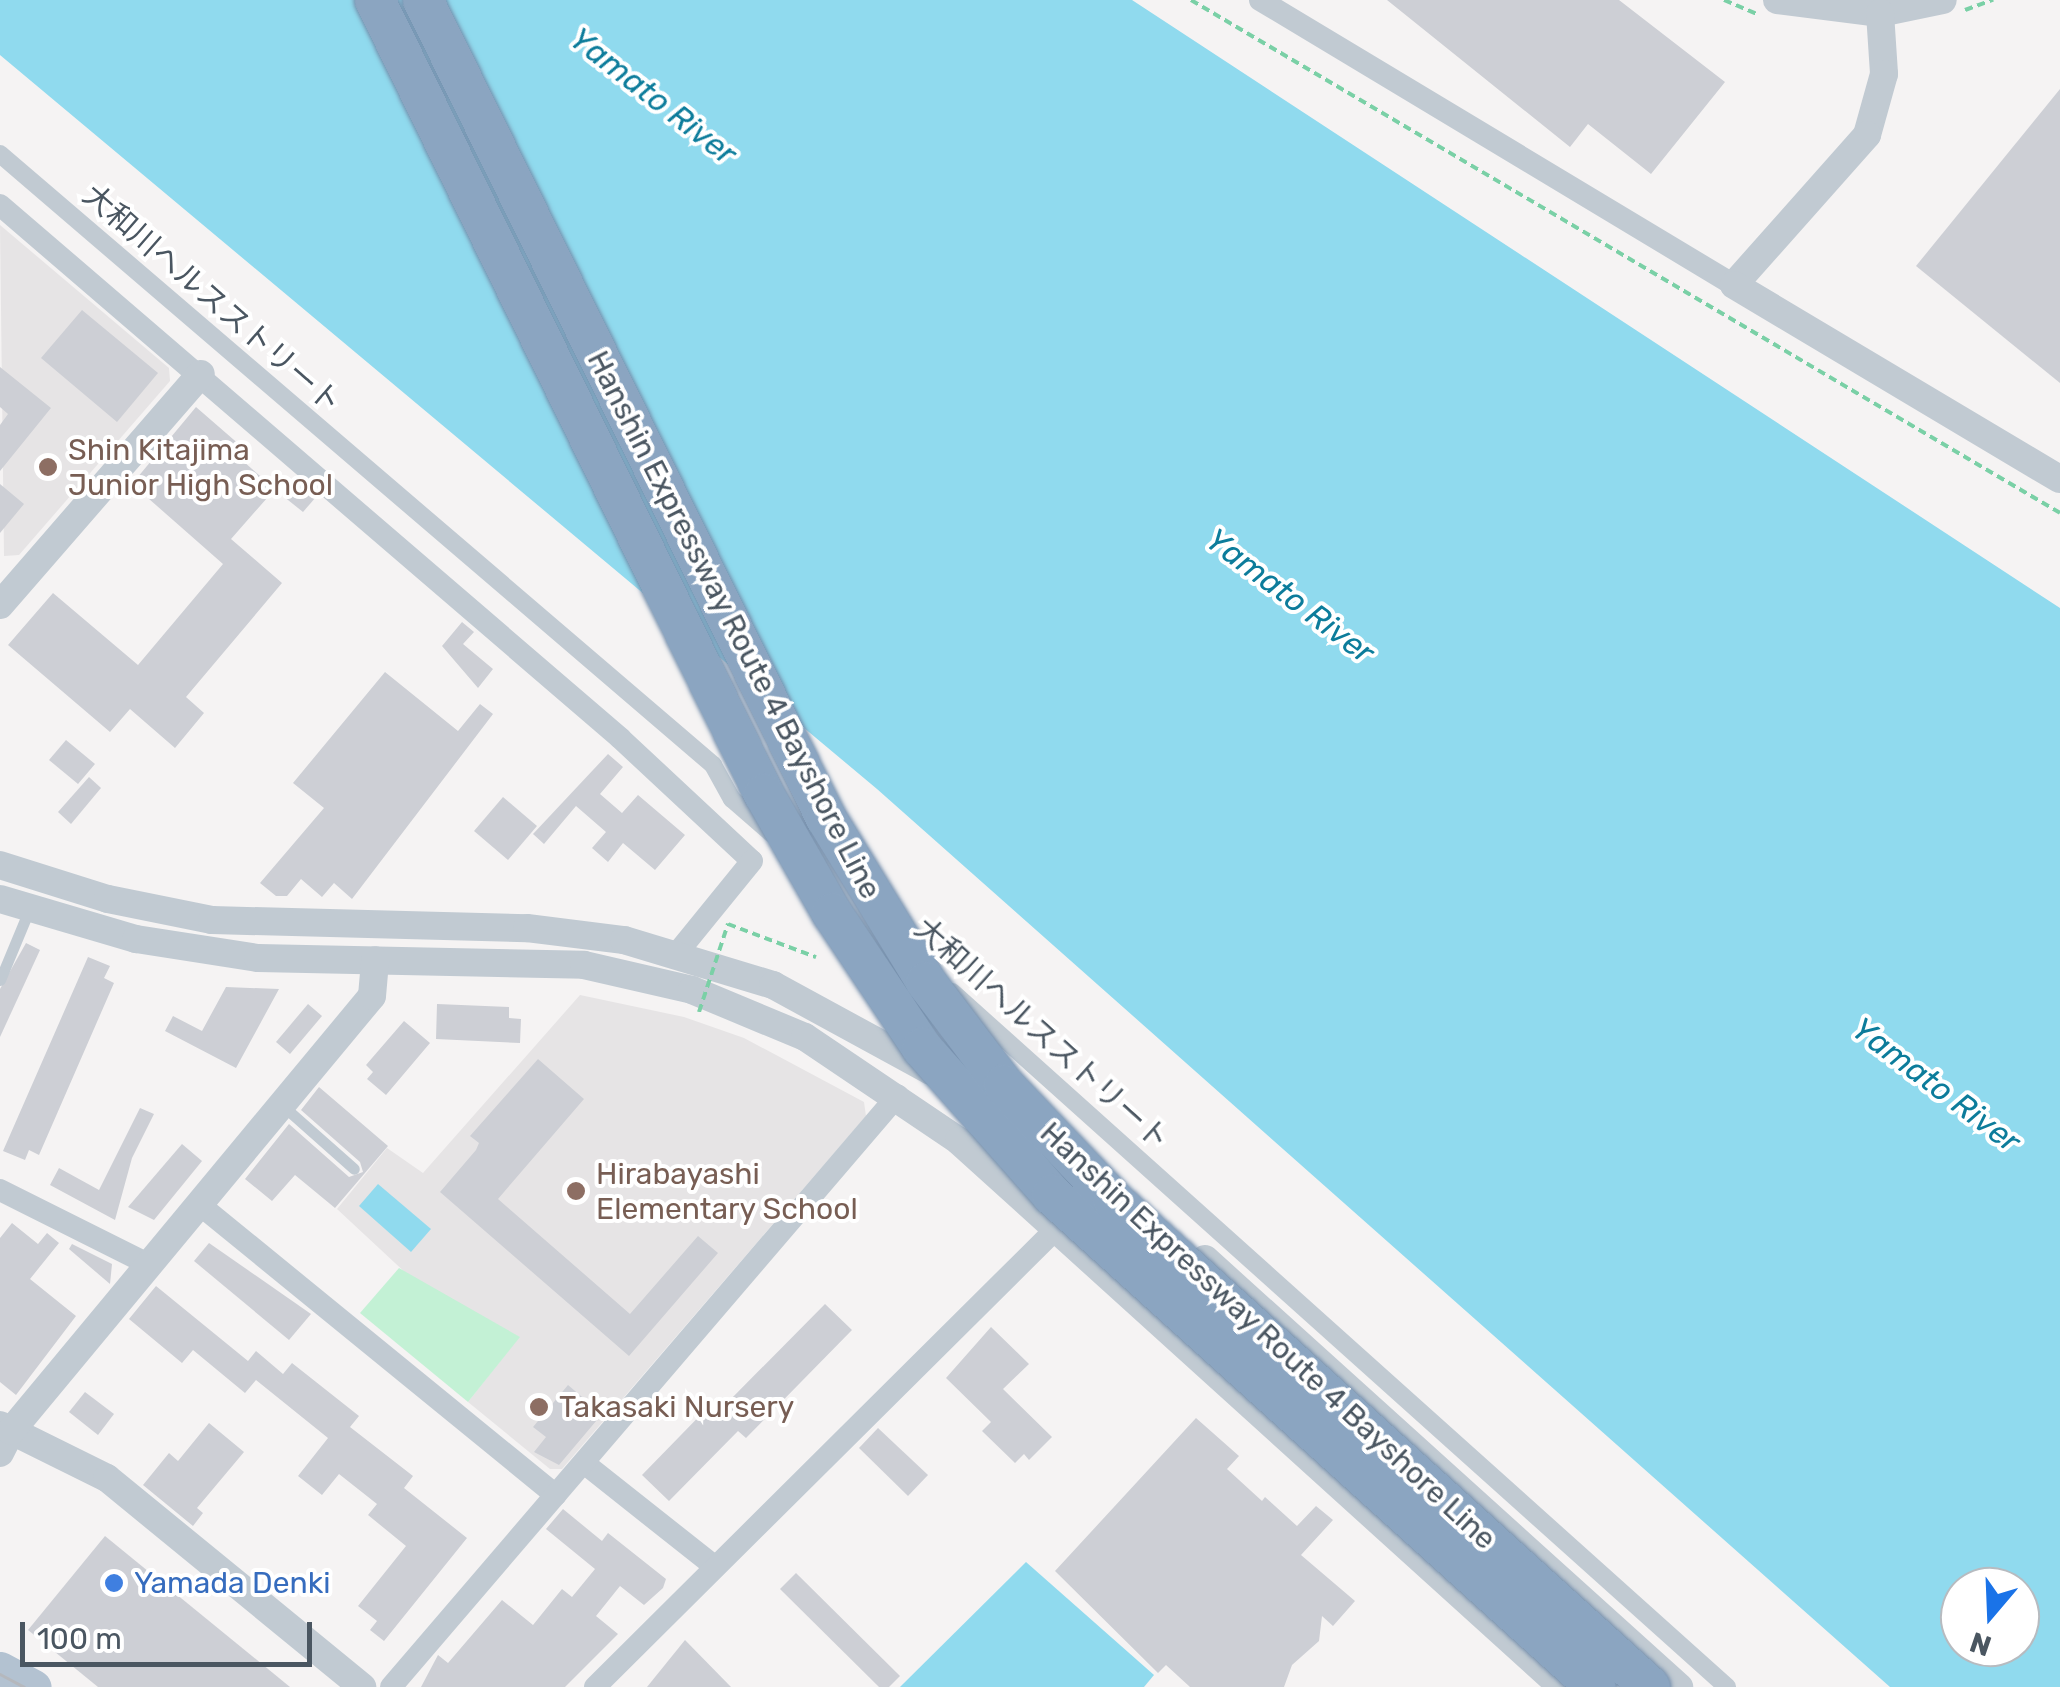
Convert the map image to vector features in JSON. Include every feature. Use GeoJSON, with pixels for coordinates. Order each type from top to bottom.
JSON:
{"type":"FeatureCollection","features":[{"type":"Feature","properties":{"kind":"highway","name":"Hanshin Expressway Route 4 Bayshore Line"},"geometry":{"type":"LineString","coordinates":[[375,0],[764,794],[832,912],[922,1048],[1052,1196],[1596,1687]]}},
{"type":"Feature","properties":{"kind":"highway","name":"Hanshin Expressway Route 4 Bayshore Line"},"geometry":{"type":"LineString","coordinates":[[423,0],[826,818],[926,982],[1004,1086],[1113,1200],[1650,1687]]}},
{"type":"Feature","properties":{"kind":"main road"},"geometry":{"type":"LineString","coordinates":[[0,1669],[34,1687]]}},
{"type":"Feature","properties":{"kind":"street"},"geometry":{"type":"LineString","coordinates":[[1260,0],[2060,478]]}},
{"type":"Feature","properties":{"kind":"street"},"geometry":{"type":"LineString","coordinates":[[1776,0],[1880,13],[1943,0]]}},
{"type":"Feature","properties":{"kind":"street"},"geometry":{"type":"LineString","coordinates":[[1734,286],[1866,135],[1884,74],[1880,13]]}},
{"type":"Feature","properties":{"kind":"street","name":"大和川ヘルスストリート"},"geometry":{"type":"LineString","coordinates":[[0,154],[713,765],[732,799],[1727,1687]]}},
{"type":"Feature","properties":{"kind":"street"},"geometry":{"type":"LineString","coordinates":[[0,205],[201,374],[752,861],[678,952]]}},
{"type":"Feature","properties":{"kind":"street"},"geometry":{"type":"LineString","coordinates":[[4,590],[201,374]]}},
{"type":"Feature","properties":{"kind":"street"},"geometry":{"type":"LineString","coordinates":[[0,865],[108,899],[212,920],[526,928],[678,952],[773,985],[867,1032],[1102,1182],[1267,1310],[1679,1687]]}},
{"type":"Feature","properties":{"kind":"street"},"geometry":{"type":"LineString","coordinates":[[0,899],[29,910],[183,948],[375,960],[530,959],[639,975],[750,1011],[898,1095],[1056,1229],[1562,1687]]}},
{"type":"Feature","properties":{"kind":"street"},"geometry":{"type":"LineString","coordinates":[[362,1687],[107,1478],[4,1437],[372,996],[375,960]]}},
{"type":"Feature","properties":{"kind":"street"},"geometry":{"type":"LineString","coordinates":[[391,1687],[898,1095]]}},
{"type":"Feature","properties":{"kind":"street"},"geometry":{"type":"LineString","coordinates":[[595,1687],[1102,1182]]}},
{"type":"Feature","properties":{"kind":"street"},"geometry":{"type":"LineString","coordinates":[[0,1190],[148,1264]]}},
{"type":"Feature","properties":{"kind":"street"},"geometry":{"type":"LineString","coordinates":[[200,1205],[556,1495]]}},
{"type":"Feature","properties":{"kind":"street"},"geometry":{"type":"LineString","coordinates":[[584,1462],[716,1567]]}},
{"type":"Feature","properties":{"kind":"lane"},"geometry":{"type":"LineString","coordinates":[[0,980],[29,910]]}},
{"type":"Feature","properties":{"kind":"lane"},"geometry":{"type":"LineString","coordinates":[[282,1105],[354,1169]]}},
{"type":"Feature","properties":{"kind":"path"},"geometry":{"type":"LineString","coordinates":[[1191,0],[2060,513]]}},
{"type":"Feature","properties":{"kind":"path"},"geometry":{"type":"LineString","coordinates":[[699,1012],[728,924],[816,957]]}},
{"type":"Feature","properties":{"kind":"shaded area","name":"Shin Kitajima Junior High School"},"geometry":{"type":"Polygon","coordinates":[[[0,225],[169,368],[170,381],[19,555],[4,556],[0,225]]]}},
{"type":"Feature","properties":{"kind":"shaded area","name":"Hirabayashi Elementary School"},"geometry":{"type":"Polygon","coordinates":[[[580,995],[684,1017],[744,1038],[864,1102],[866,1116],[562,1469],[550,1469],[468,1402],[519,1337],[409,1276],[337,1209],[387,1148],[423,1173],[580,995]]]}},
{"type":"Feature","properties":{"kind":"green space"},"geometry":{"type":"Polygon","coordinates":[[[399,1268],[520,1337],[468,1402],[360,1313],[399,1268]]]}},
{"type":"Feature","properties":{"kind":"water","name":"Yamato River"},"geometry":{"type":"Polygon","coordinates":[[[0,0],[1132,0],[2060,608],[2060,1687],[1890,1687],[877,789],[0,55],[0,0]]]}},
{"type":"Feature","properties":{"kind":"water"},"geometry":{"type":"Polygon","coordinates":[[[378,1184],[431,1229],[411,1252],[359,1206],[378,1184]]]}},
{"type":"Feature","properties":{"kind":"water"},"geometry":{"type":"Polygon","coordinates":[[[1026,1562],[1154,1675],[1144,1687],[900,1687],[1026,1562]]]}},
{"type":"Feature","properties":{"kind":"building"},"geometry":{"type":"Polygon","coordinates":[[[1387,0],[1619,0],[1725,82],[1651,174],[1588,124],[1570,147],[1387,0]]]}},
{"type":"Feature","properties":{"kind":"building"},"geometry":{"type":"Polygon","coordinates":[[[2060,89],[2060,383],[1916,266],[2060,89]]]}},
{"type":"Feature","properties":{"kind":"building"},"geometry":{"type":"Polygon","coordinates":[[[82,310],[158,373],[117,422],[41,358],[82,310]]]}},
{"type":"Feature","properties":{"kind":"building"},"geometry":{"type":"Polygon","coordinates":[[[0,367],[51,408],[0,471],[0,425],[8,414],[0,407],[0,367]]]}},
{"type":"Feature","properties":{"kind":"building"},"geometry":{"type":"Polygon","coordinates":[[[196,407],[249,453],[243,461],[275,489],[231,539],[282,583],[186,697],[204,713],[175,748],[130,709],[110,732],[8,645],[53,593],[138,665],[223,564],[132,484],[196,407]]]}},
{"type":"Feature","properties":{"kind":"building"},"geometry":{"type":"Polygon","coordinates":[[[296,480],[316,497],[303,512],[283,496],[296,480]]]}},
{"type":"Feature","properties":{"kind":"building"},"geometry":{"type":"Polygon","coordinates":[[[0,484],[24,504],[0,533],[0,484]]]}},
{"type":"Feature","properties":{"kind":"building"},"geometry":{"type":"Polygon","coordinates":[[[462,622],[474,632],[463,644],[493,669],[478,688],[442,646],[462,622]]]}},
{"type":"Feature","properties":{"kind":"building"},"geometry":{"type":"Polygon","coordinates":[[[385,672],[458,731],[480,704],[493,714],[352,899],[334,883],[322,897],[301,879],[287,896],[276,896],[260,883],[324,808],[293,783],[385,672]]]}},
{"type":"Feature","properties":{"kind":"building"},"geometry":{"type":"Polygon","coordinates":[[[66,740],[95,764],[78,784],[49,760],[66,740]]]}},
{"type":"Feature","properties":{"kind":"building"},"geometry":{"type":"Polygon","coordinates":[[[608,754],[623,767],[600,794],[622,813],[638,795],[685,835],[655,870],[623,843],[608,862],[592,848],[606,832],[576,806],[544,844],[533,834],[608,754]]]}},
{"type":"Feature","properties":{"kind":"building"},"geometry":{"type":"Polygon","coordinates":[[[89,777],[101,788],[71,824],[58,812],[89,777]]]}},
{"type":"Feature","properties":{"kind":"building"},"geometry":{"type":"Polygon","coordinates":[[[503,797],[537,826],[508,860],[474,831],[503,797]]]}},
{"type":"Feature","properties":{"kind":"building"},"geometry":{"type":"Polygon","coordinates":[[[26,943],[40,950],[0,1037],[0,989],[26,943]]]}},
{"type":"Feature","properties":{"kind":"building"},"geometry":{"type":"Polygon","coordinates":[[[88,957],[110,966],[104,978],[114,983],[39,1155],[29,1150],[25,1160],[3,1151],[88,957]]]}},
{"type":"Feature","properties":{"kind":"building"},"geometry":{"type":"Polygon","coordinates":[[[226,987],[279,989],[236,1068],[165,1031],[173,1016],[202,1031],[226,987]]]}},
{"type":"Feature","properties":{"kind":"building"},"geometry":{"type":"Polygon","coordinates":[[[308,1004],[322,1016],[290,1054],[276,1042],[308,1004]]]}},
{"type":"Feature","properties":{"kind":"building"},"geometry":{"type":"Polygon","coordinates":[[[437,1004],[509,1007],[509,1018],[521,1019],[520,1043],[436,1039],[437,1004]]]}},
{"type":"Feature","properties":{"kind":"building"},"geometry":{"type":"Polygon","coordinates":[[[404,1021],[430,1043],[386,1095],[367,1079],[373,1072],[366,1065],[404,1021]]]}},
{"type":"Feature","properties":{"kind":"building"},"geometry":{"type":"Polygon","coordinates":[[[538,1059],[584,1099],[498,1199],[630,1314],[698,1236],[718,1253],[629,1356],[440,1192],[476,1150],[479,1143],[470,1136],[538,1059]]]}},
{"type":"Feature","properties":{"kind":"building"},"geometry":{"type":"Polygon","coordinates":[[[319,1087],[388,1146],[335,1208],[295,1175],[272,1201],[245,1179],[289,1124],[349,1177],[363,1172],[360,1162],[301,1110],[319,1087]]]}},
{"type":"Feature","properties":{"kind":"building"},"geometry":{"type":"Polygon","coordinates":[[[140,1108],[154,1114],[132,1158],[115,1220],[50,1185],[59,1168],[99,1190],[140,1108]]]}},
{"type":"Feature","properties":{"kind":"building"},"geometry":{"type":"Polygon","coordinates":[[[182,1144],[202,1161],[154,1220],[128,1207],[182,1144]]]}},
{"type":"Feature","properties":{"kind":"building"},"geometry":{"type":"Polygon","coordinates":[[[12,1223],[38,1244],[47,1233],[59,1243],[30,1279],[76,1316],[16,1395],[0,1382],[0,1238],[12,1223]]]}},
{"type":"Feature","properties":{"kind":"building"},"geometry":{"type":"Polygon","coordinates":[[[209,1243],[311,1314],[289,1340],[194,1261],[209,1243]]]}},
{"type":"Feature","properties":{"kind":"building"},"geometry":{"type":"Polygon","coordinates":[[[72,1244],[112,1264],[110,1284],[69,1249],[72,1244]]]}},
{"type":"Feature","properties":{"kind":"building"},"geometry":{"type":"Polygon","coordinates":[[[156,1286],[248,1361],[256,1351],[283,1374],[292,1363],[359,1416],[350,1427],[413,1476],[404,1488],[467,1538],[384,1641],[370,1630],[377,1621],[358,1606],[406,1546],[368,1515],[377,1504],[339,1474],[322,1495],[298,1476],[328,1438],[256,1380],[245,1393],[193,1350],[182,1363],[129,1319],[156,1286]]]}},
{"type":"Feature","properties":{"kind":"building"},"geometry":{"type":"Polygon","coordinates":[[[825,1304],[852,1330],[746,1438],[738,1431],[669,1501],[642,1475],[718,1397],[726,1404],[825,1304]]]}},
{"type":"Feature","properties":{"kind":"building"},"geometry":{"type":"Polygon","coordinates":[[[991,1327],[1029,1364],[1003,1389],[1052,1437],[1029,1460],[1024,1454],[1015,1463],[982,1431],[991,1422],[946,1378],[991,1327]]]}},
{"type":"Feature","properties":{"kind":"building"},"geometry":{"type":"Polygon","coordinates":[[[568,1385],[602,1414],[559,1465],[534,1452],[546,1437],[533,1427],[568,1385]]]}},
{"type":"Feature","properties":{"kind":"building"},"geometry":{"type":"Polygon","coordinates":[[[85,1392],[114,1414],[98,1435],[69,1412],[85,1392]]]}},
{"type":"Feature","properties":{"kind":"building"},"geometry":{"type":"Polygon","coordinates":[[[1196,1418],[1239,1456],[1227,1469],[1262,1501],[1265,1497],[1297,1526],[1316,1506],[1333,1520],[1301,1555],[1355,1601],[1333,1626],[1322,1616],[1319,1641],[1292,1665],[1284,1687],[1190,1687],[1166,1665],[1158,1673],[1055,1571],[1196,1418]]]}},
{"type":"Feature","properties":{"kind":"building"},"geometry":{"type":"Polygon","coordinates":[[[209,1423],[244,1452],[197,1508],[203,1513],[193,1526],[143,1485],[169,1453],[178,1461],[209,1423]]]}},
{"type":"Feature","properties":{"kind":"building"},"geometry":{"type":"Polygon","coordinates":[[[878,1428],[928,1475],[908,1496],[859,1448],[878,1428]]]}},
{"type":"Feature","properties":{"kind":"building"},"geometry":{"type":"Polygon","coordinates":[[[563,1509],[602,1541],[608,1533],[666,1579],[663,1588],[644,1605],[620,1586],[596,1616],[618,1634],[565,1687],[421,1687],[438,1655],[448,1663],[502,1600],[533,1625],[562,1589],[572,1597],[595,1569],[546,1529],[563,1509]]]}},
{"type":"Feature","properties":{"kind":"building","name":"Yamada Denki"},"geometry":{"type":"Polygon","coordinates":[[[105,1536],[290,1687],[98,1687],[28,1630],[105,1536]]]}},
{"type":"Feature","properties":{"kind":"building"},"geometry":{"type":"Polygon","coordinates":[[[796,1573],[900,1676],[889,1687],[879,1687],[780,1589],[796,1573]]]}},
{"type":"Feature","properties":{"kind":"building"},"geometry":{"type":"Polygon","coordinates":[[[685,1640],[731,1687],[647,1687],[685,1640]]]}},
{"type":"Feature","properties":{"kind":"tram line"},"geometry":{"type":"LineString","coordinates":[[0,1674],[24,1687]]}},
{"type":"Feature","properties":{"kind":"place","name":"Shin Kitajima Junior High School"},"geometry":{"type":"Point","coordinates":[48,467]}},
{"type":"Feature","properties":{"kind":"place","name":"Hirabayashi Elementary School"},"geometry":{"type":"Point","coordinates":[576,1191]}},
{"type":"Feature","properties":{"kind":"place","name":"Takasaki Nursery"},"geometry":{"type":"Point","coordinates":[539,1407]}},
{"type":"Feature","properties":{"kind":"place","name":"Yamada Denki"},"geometry":{"type":"Point","coordinates":[114,1583]}}]}
